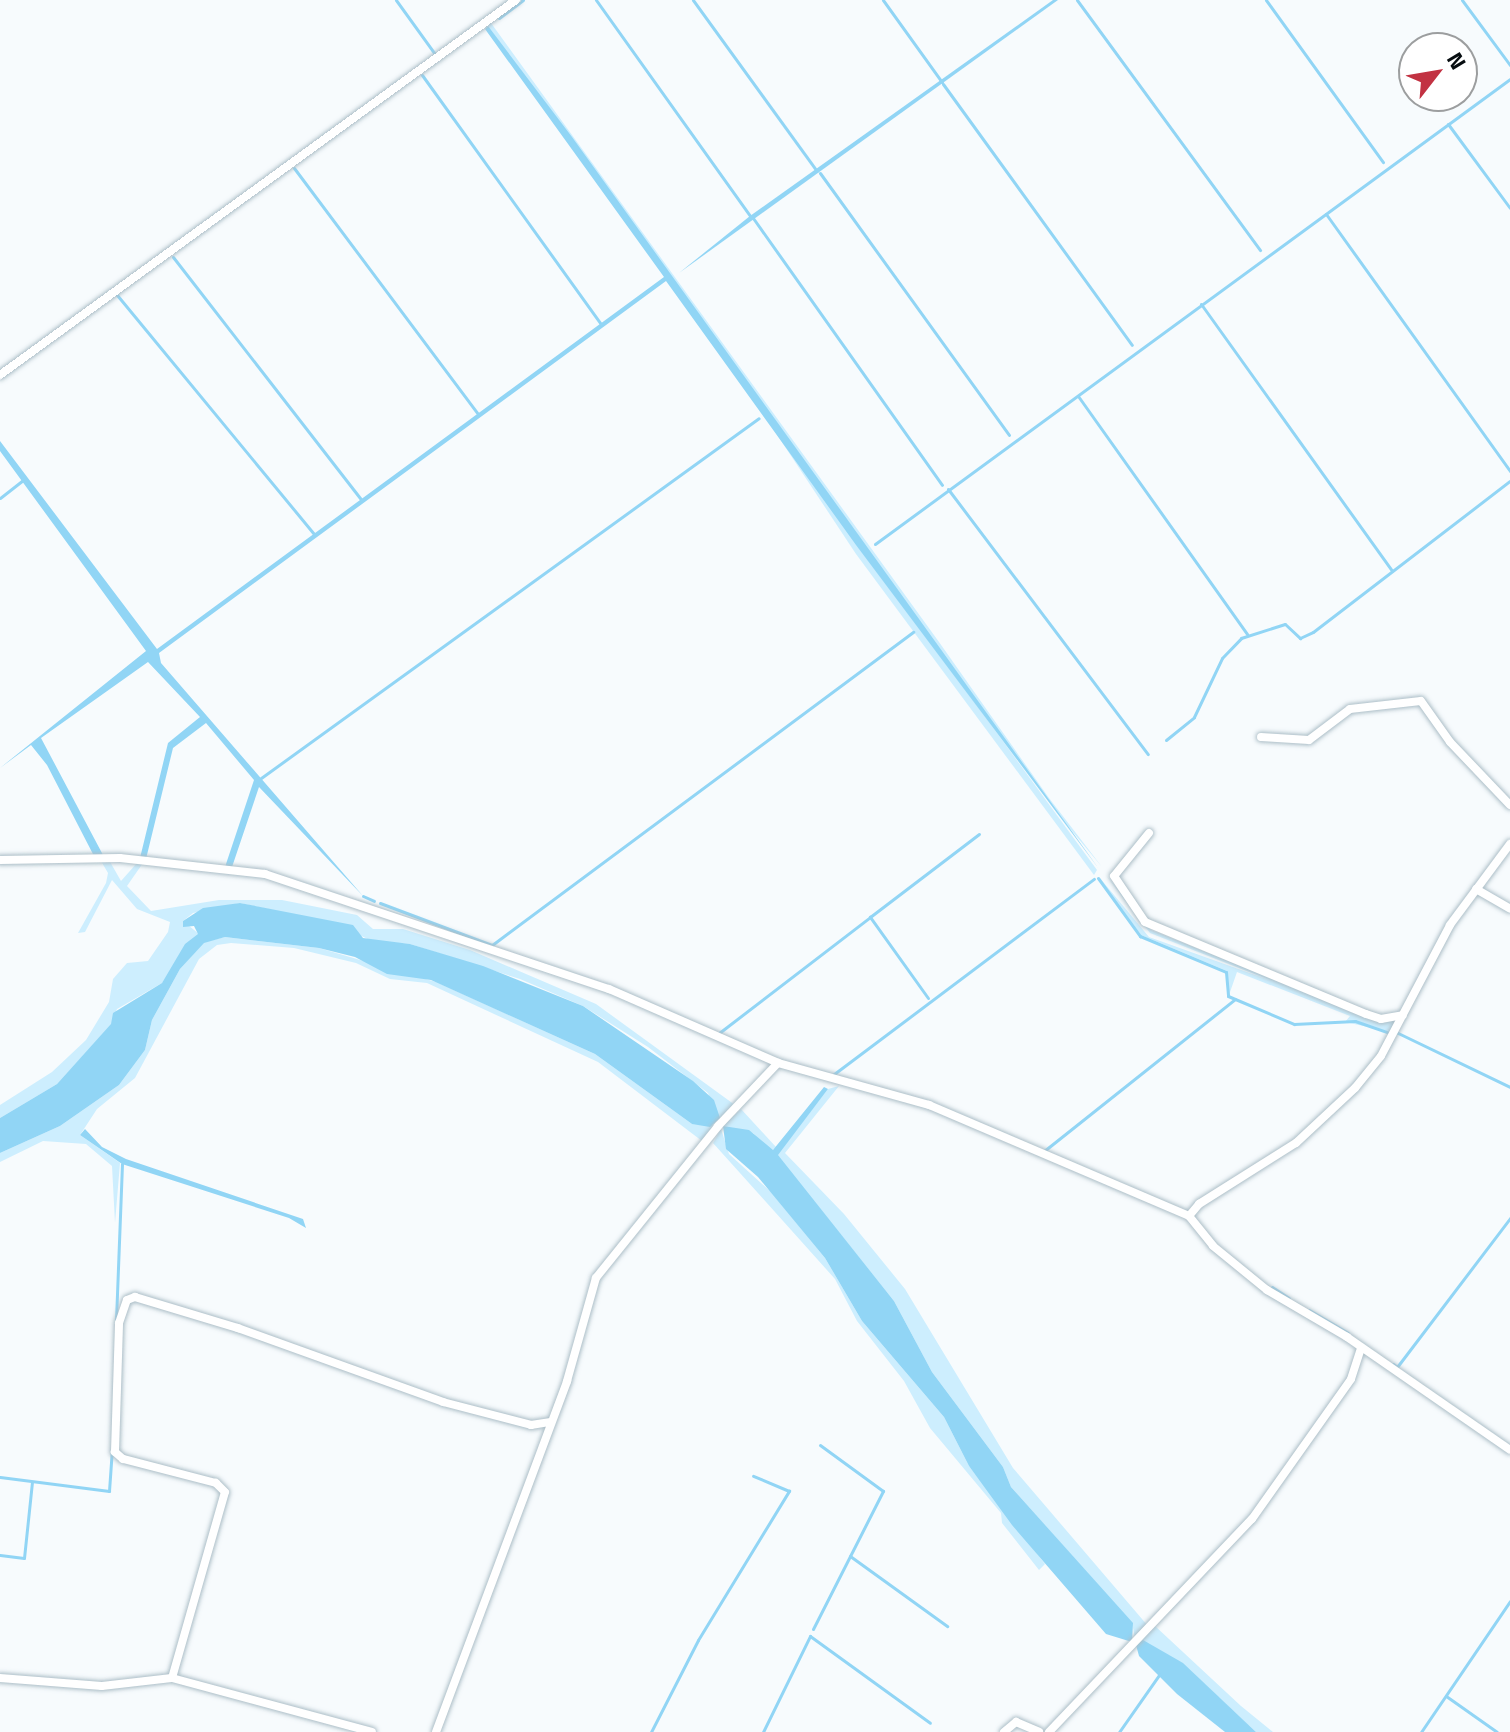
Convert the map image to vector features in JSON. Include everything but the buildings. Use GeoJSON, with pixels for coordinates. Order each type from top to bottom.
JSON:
{"type":"FeatureCollection","features":[{"type":"Feature","properties":{"kind":"street"},"geometry":{"type":"LineString","coordinates":[[0,375],[516,0]]}},
{"type":"Feature","properties":{"kind":"street"},"geometry":{"type":"LineString","coordinates":[[1261,737],[1309,740],[1350,709],[1421,701],[1450,742],[1510,805]]}},
{"type":"Feature","properties":{"kind":"street"},"geometry":{"type":"LineString","coordinates":[[1149,833],[1114,876],[1152,927],[1366,1014],[1381,1019],[1403,1015]]}},
{"type":"Feature","properties":{"kind":"street"},"geometry":{"type":"LineString","coordinates":[[1189,1216],[1199,1204],[1280,1156],[1343,1102],[1381,1056],[1450,925],[1510,844]]}},
{"type":"Feature","properties":{"kind":"street"},"geometry":{"type":"LineString","coordinates":[[0,860],[120,858],[265,874],[609,989],[778,1063],[929,1105],[1189,1216],[1213,1246],[1267,1290],[1361,1348],[1510,1450]]}},
{"type":"Feature","properties":{"kind":"street"},"geometry":{"type":"LineString","coordinates":[[1476,889],[1510,909]]}},
{"type":"Feature","properties":{"kind":"street"},"geometry":{"type":"LineString","coordinates":[[436,1732],[551,1422],[602,1268],[778,1063]]}},
{"type":"Feature","properties":{"kind":"street"},"geometry":{"type":"LineString","coordinates":[[172,1678],[225,1492],[216,1483],[123,1459],[115,1452],[119,1323],[127,1300],[135,1297],[238,1328],[443,1402],[531,1425],[551,1422]]}},
{"type":"Feature","properties":{"kind":"street"},"geometry":{"type":"LineString","coordinates":[[1049,1732],[1252,1519],[1351,1379],[1361,1348]]}},
{"type":"Feature","properties":{"kind":"street"},"geometry":{"type":"LineString","coordinates":[[0,1678],[102,1686],[172,1678],[372,1732]]}},
{"type":"Feature","properties":{"kind":"street"},"geometry":{"type":"LineString","coordinates":[[1004,1732],[1016,1722],[1039,1732]]}},
{"type":"Feature","properties":{"kind":"shaded area"},"geometry":{"type":"Polygon","coordinates":[[[491,23],[1049,798],[1102,867],[1057,813],[486,26],[491,23]]]}},
{"type":"Feature","properties":{"kind":"shaded area"},"geometry":{"type":"Polygon","coordinates":[[[758,406],[1097,870],[1094,875],[856,554],[758,406]]]}},
{"type":"Feature","properties":{"kind":"shaded area"},"geometry":{"type":"Polygon","coordinates":[[[109,860],[121,881],[137,863],[143,863],[127,886],[151,911],[219,900],[282,900],[357,915],[373,929],[403,929],[470,950],[596,1004],[735,1105],[719,1122],[708,1093],[648,1047],[583,1006],[520,979],[410,944],[372,941],[334,923],[240,903],[193,913],[183,921],[199,934],[162,983],[117,1009],[111,1025],[57,1084],[0,1118],[0,1105],[52,1072],[86,1040],[109,1002],[113,979],[127,963],[148,961],[168,932],[170,922],[137,909],[112,880],[85,932],[78,933],[106,883],[108,873],[101,861],[109,860]]]}},
{"type":"Feature","properties":{"kind":"shaded area"},"geometry":{"type":"Polygon","coordinates":[[[1105,874],[1151,930],[1377,1021],[1396,1021],[1391,1032],[1345,1022],[1350,1016],[1237,972],[1229,995],[1227,971],[1141,935],[1099,877],[1149,937],[1272,981],[1150,933],[1105,874]]]}},
{"type":"Feature","properties":{"kind":"shaded area"},"geometry":{"type":"Polygon","coordinates":[[[225,937],[319,948],[436,982],[595,1054],[692,1124],[716,1125],[702,1141],[598,1062],[427,983],[390,979],[356,963],[294,948],[231,943],[217,945],[199,959],[135,1078],[97,1109],[80,1135],[120,1163],[115,1223],[112,1166],[86,1144],[43,1141],[0,1162],[0,1153],[60,1126],[119,1085],[145,1050],[152,1020],[180,969],[204,942],[225,937]]]}},
{"type":"Feature","properties":{"kind":"shaded area"},"geometry":{"type":"Polygon","coordinates":[[[839,1086],[785,1153],[844,1214],[905,1289],[1013,1468],[1148,1626],[1135,1638],[1132,1623],[1011,1487],[1003,1467],[932,1372],[894,1301],[777,1155],[828,1089],[839,1086]]]}},
{"type":"Feature","properties":{"kind":"shaded area"},"geometry":{"type":"Polygon","coordinates":[[[741,1109],[776,1147],[773,1150],[766,1149],[753,1133],[723,1126],[741,1109]]]}},
{"type":"Feature","properties":{"kind":"shaded area"},"geometry":{"type":"Polygon","coordinates":[[[721,1129],[729,1154],[771,1192],[825,1258],[862,1321],[944,1417],[969,1466],[1045,1564],[1039,1570],[1002,1523],[1001,1513],[930,1428],[904,1381],[857,1321],[835,1279],[713,1143],[721,1129]]]}},
{"type":"Feature","properties":{"kind":"shaded area"},"geometry":{"type":"Polygon","coordinates":[[[1155,1626],[1273,1732],[1256,1732],[1182,1663],[1140,1641],[1155,1626]]]}},
{"type":"Feature","properties":{"kind":"water"},"geometry":{"type":"Polygon","coordinates":[[[1053,0],[1058,0],[679,273],[750,216],[1053,0]]]}},
{"type":"Feature","properties":{"kind":"water"},"geometry":{"type":"Polygon","coordinates":[[[488,26],[572,137],[1099,869],[856,545],[666,281],[159,653],[161,663],[363,896],[259,787],[232,867],[225,867],[254,780],[206,723],[173,748],[146,859],[140,858],[168,743],[200,717],[148,662],[41,738],[103,855],[95,858],[47,765],[31,745],[0,768],[146,651],[0,451],[0,441],[157,649],[664,277],[485,29],[488,26]]]}},
{"type":"Feature","properties":{"kind":"water"},"geometry":{"type":"Polygon","coordinates":[[[240,903],[353,925],[363,938],[410,944],[483,966],[583,1006],[693,1081],[714,1100],[720,1118],[710,1127],[692,1124],[595,1054],[431,980],[387,974],[355,957],[319,948],[225,937],[204,943],[180,969],[152,1020],[145,1050],[119,1085],[60,1126],[0,1153],[0,1118],[57,1084],[111,1024],[113,1013],[162,983],[185,944],[198,934],[194,926],[183,927],[183,921],[203,908],[240,903]]]}},
{"type":"Feature","properties":{"kind":"water"},"geometry":{"type":"Polygon","coordinates":[[[824,1087],[828,1089],[778,1155],[894,1301],[932,1372],[1003,1467],[1011,1487],[1133,1623],[1132,1642],[1106,1634],[1012,1525],[969,1466],[944,1417],[862,1321],[825,1258],[758,1177],[726,1149],[723,1126],[749,1130],[773,1150],[824,1087]]]}},
{"type":"Feature","properties":{"kind":"water"},"geometry":{"type":"Polygon","coordinates":[[[85,1129],[102,1147],[126,1159],[303,1219],[306,1228],[289,1218],[122,1164],[80,1135],[85,1129]]]}},
{"type":"Feature","properties":{"kind":"water"},"geometry":{"type":"Polygon","coordinates":[[[1143,1640],[1183,1663],[1256,1732],[1225,1732],[1177,1694],[1139,1656],[1136,1645],[1143,1640]]]}},
{"type":"Feature","properties":{"kind":"waterway"},"geometry":{"type":"LineString","coordinates":[[396,0],[435,54]]}},
{"type":"Feature","properties":{"kind":"waterway"},"geometry":{"type":"LineString","coordinates":[[499,18],[523,0]]}},
{"type":"Feature","properties":{"kind":"waterway"},"geometry":{"type":"LineString","coordinates":[[596,0],[750,216]]}},
{"type":"Feature","properties":{"kind":"waterway"},"geometry":{"type":"LineString","coordinates":[[693,0],[817,171]]}},
{"type":"Feature","properties":{"kind":"waterway"},"geometry":{"type":"LineString","coordinates":[[883,0],[942,82]]}},
{"type":"Feature","properties":{"kind":"waterway"},"geometry":{"type":"LineString","coordinates":[[1077,0],[1260,250]]}},
{"type":"Feature","properties":{"kind":"waterway"},"geometry":{"type":"LineString","coordinates":[[1266,0],[1383,162]]}},
{"type":"Feature","properties":{"kind":"waterway"},"geometry":{"type":"LineString","coordinates":[[1462,0],[1510,65]]}},
{"type":"Feature","properties":{"kind":"waterway"},"geometry":{"type":"LineString","coordinates":[[422,75],[601,324]]}},
{"type":"Feature","properties":{"kind":"waterway"},"geometry":{"type":"LineString","coordinates":[[875,544],[1510,79]]}},
{"type":"Feature","properties":{"kind":"waterway"},"geometry":{"type":"LineString","coordinates":[[943,84],[1132,345]]}},
{"type":"Feature","properties":{"kind":"waterway"},"geometry":{"type":"LineString","coordinates":[[1448,124],[1510,208]]}},
{"type":"Feature","properties":{"kind":"waterway"},"geometry":{"type":"LineString","coordinates":[[294,168],[478,414]]}},
{"type":"Feature","properties":{"kind":"waterway"},"geometry":{"type":"LineString","coordinates":[[820,173],[1009,435]]}},
{"type":"Feature","properties":{"kind":"waterway"},"geometry":{"type":"LineString","coordinates":[[1326,214],[1510,471]]}},
{"type":"Feature","properties":{"kind":"waterway"},"geometry":{"type":"LineString","coordinates":[[753,218],[942,485]]}},
{"type":"Feature","properties":{"kind":"waterway"},"geometry":{"type":"LineString","coordinates":[[173,257],[361,499]]}},
{"type":"Feature","properties":{"kind":"waterway"},"geometry":{"type":"LineString","coordinates":[[117,295],[314,534]]}},
{"type":"Feature","properties":{"kind":"waterway"},"geometry":{"type":"LineString","coordinates":[[1201,304],[1392,571]]}},
{"type":"Feature","properties":{"kind":"waterway"},"geometry":{"type":"LineString","coordinates":[[1078,396],[1247,634]]}},
{"type":"Feature","properties":{"kind":"waterway"},"geometry":{"type":"LineString","coordinates":[[261,778],[759,418]]}},
{"type":"Feature","properties":{"kind":"waterway"},"geometry":{"type":"LineString","coordinates":[[0,498],[22,481]]}},
{"type":"Feature","properties":{"kind":"waterway"},"geometry":{"type":"LineString","coordinates":[[1166,740],[1194,717],[1222,658],[1241,638],[1285,624],[1300,638],[1313,632],[1510,481]]}},
{"type":"Feature","properties":{"kind":"waterway"},"geometry":{"type":"LineString","coordinates":[[948,489],[1148,754]]}},
{"type":"Feature","properties":{"kind":"waterway"},"geometry":{"type":"LineString","coordinates":[[380,903],[492,945],[913,632]]}},
{"type":"Feature","properties":{"kind":"waterway"},"geometry":{"type":"LineString","coordinates":[[928,998],[870,917],[979,834]]}},
{"type":"Feature","properties":{"kind":"waterway"},"geometry":{"type":"LineString","coordinates":[[1098,878],[1140,936],[1226,972],[1228,996],[1294,1024],[1355,1021],[1390,1033]]}},
{"type":"Feature","properties":{"kind":"waterway"},"geometry":{"type":"LineString","coordinates":[[834,1074],[1094,879]]}},
{"type":"Feature","properties":{"kind":"waterway"},"geometry":{"type":"LineString","coordinates":[[363,896],[374,901]]}},
{"type":"Feature","properties":{"kind":"waterway"},"geometry":{"type":"LineString","coordinates":[[719,1033],[870,917]]}},
{"type":"Feature","properties":{"kind":"waterway"},"geometry":{"type":"LineString","coordinates":[[1044,1151],[1235,999]]}},
{"type":"Feature","properties":{"kind":"waterway"},"geometry":{"type":"LineString","coordinates":[[1398,1033],[1510,1087]]}},
{"type":"Feature","properties":{"kind":"waterway"},"geometry":{"type":"LineString","coordinates":[[116,1320],[122,1164]]}},
{"type":"Feature","properties":{"kind":"waterway"},"geometry":{"type":"LineString","coordinates":[[1393,1364],[1397,1367],[1510,1218]]}},
{"type":"Feature","properties":{"kind":"waterway"},"geometry":{"type":"LineString","coordinates":[[1272,1287],[1289,1298]]}},
{"type":"Feature","properties":{"kind":"waterway"},"geometry":{"type":"LineString","coordinates":[[1309,1310],[1348,1333]]}},
{"type":"Feature","properties":{"kind":"waterway"},"geometry":{"type":"LineString","coordinates":[[813,1629],[883,1491],[820,1445]]}},
{"type":"Feature","properties":{"kind":"waterway"},"geometry":{"type":"LineString","coordinates":[[0,1477],[109,1491],[112,1452]]}},
{"type":"Feature","properties":{"kind":"waterway"},"geometry":{"type":"LineString","coordinates":[[651,1732],[698,1640],[789,1491],[753,1476]]}},
{"type":"Feature","properties":{"kind":"waterway"},"geometry":{"type":"LineString","coordinates":[[0,1555],[24,1558],[32,1482]]}},
{"type":"Feature","properties":{"kind":"waterway"},"geometry":{"type":"LineString","coordinates":[[850,1556],[947,1626]]}},
{"type":"Feature","properties":{"kind":"waterway"},"geometry":{"type":"LineString","coordinates":[[1421,1732],[1510,1601]]}},
{"type":"Feature","properties":{"kind":"waterway"},"geometry":{"type":"LineString","coordinates":[[763,1732],[810,1636],[930,1723]]}},
{"type":"Feature","properties":{"kind":"waterway"},"geometry":{"type":"LineString","coordinates":[[1119,1732],[1159,1675]]}},
{"type":"Feature","properties":{"kind":"waterway"},"geometry":{"type":"LineString","coordinates":[[1446,1696],[1497,1732]]}}]}
